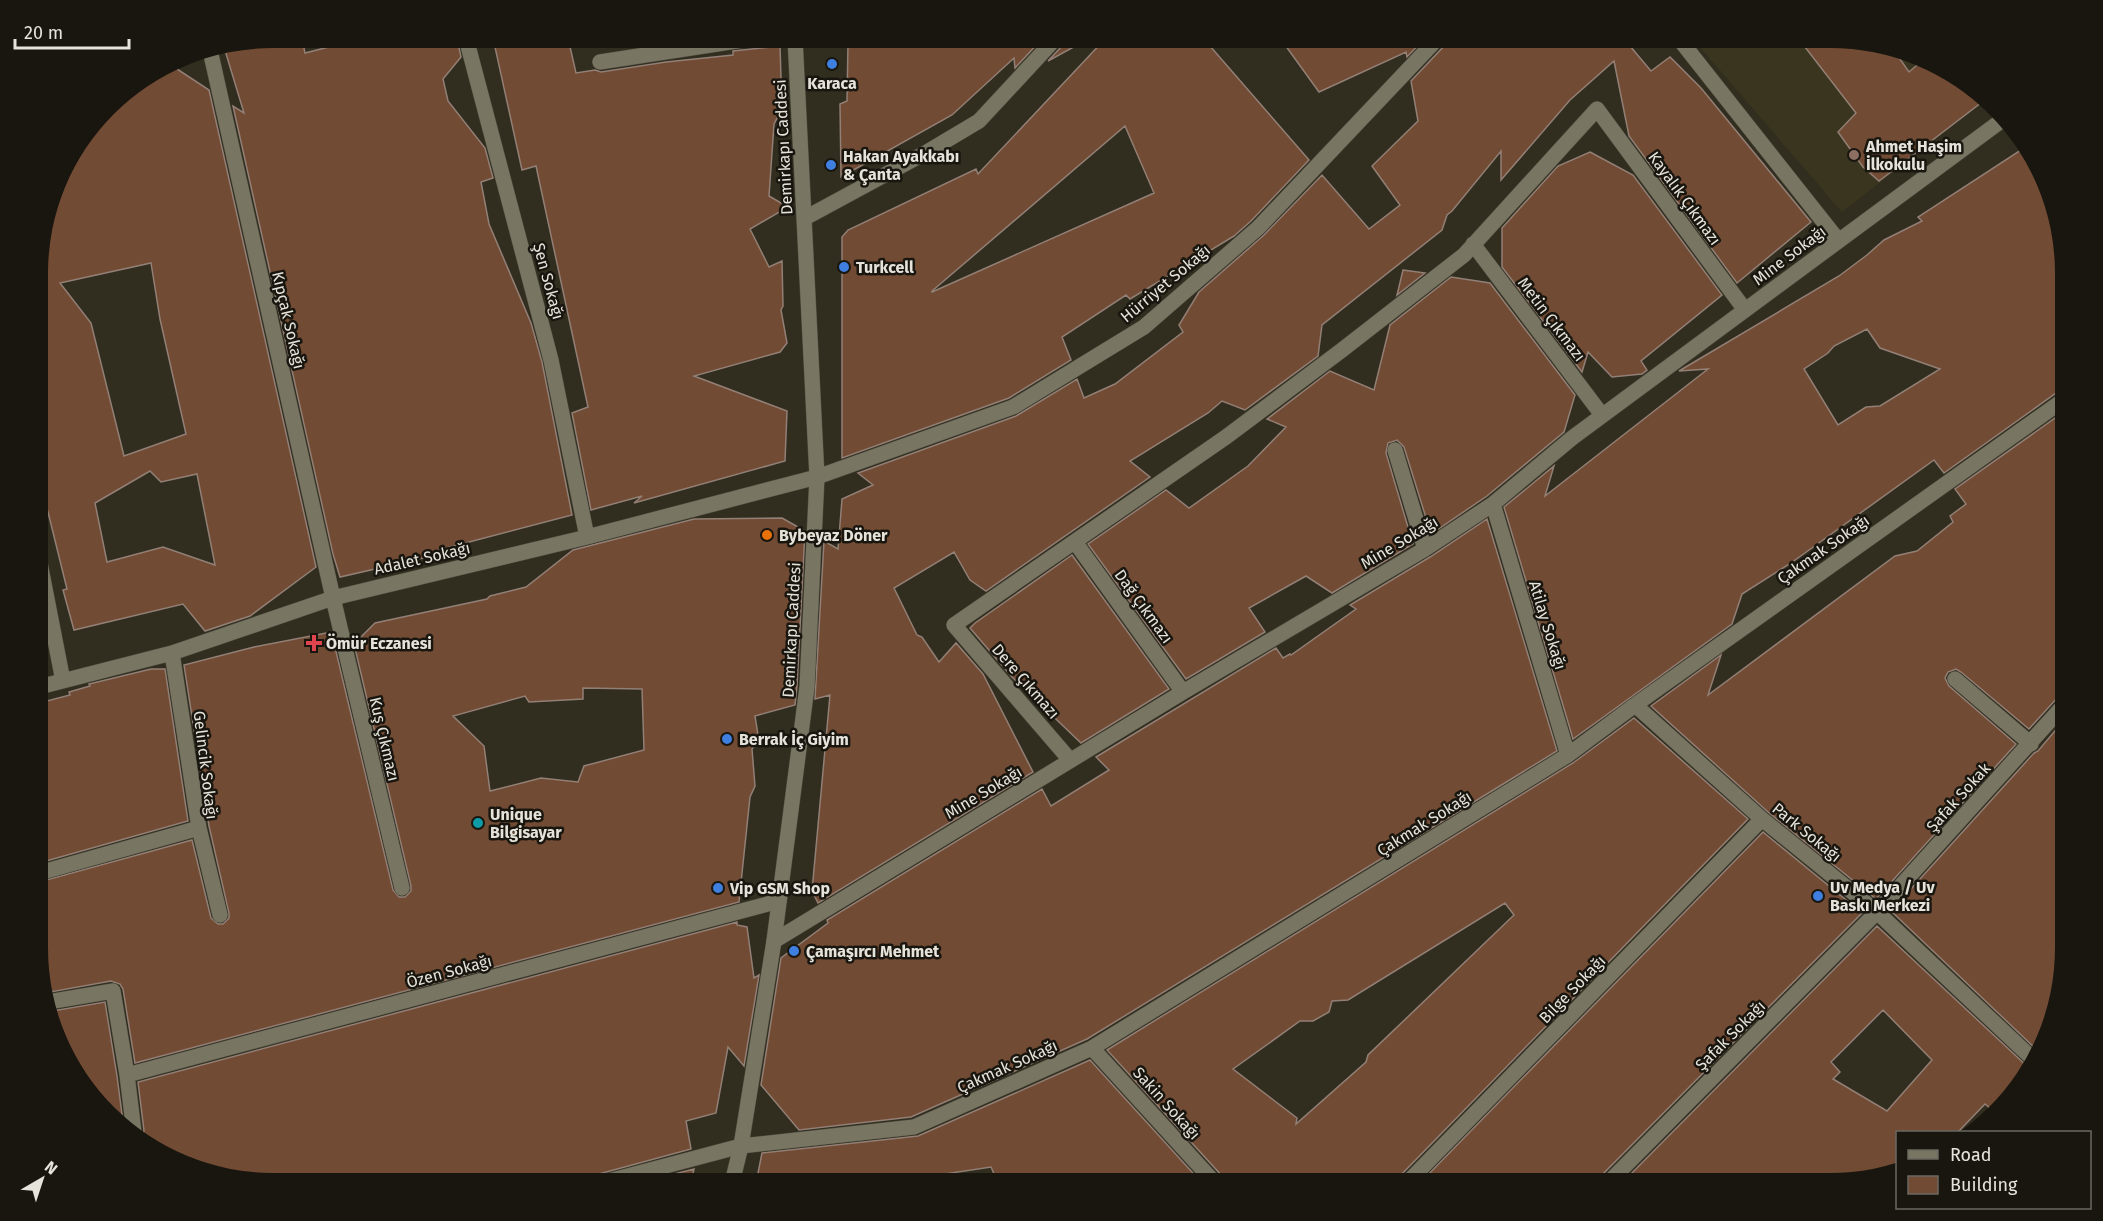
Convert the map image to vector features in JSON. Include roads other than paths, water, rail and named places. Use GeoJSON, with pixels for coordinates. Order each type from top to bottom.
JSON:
{"type":"FeatureCollection","features":[{"type":"Feature","properties":{"kind":"street","name":"Şen Sokağı"},"geometry":{"type":"LineString","coordinates":[[469,48],[551,360],[587,537]]}},
{"type":"Feature","properties":{"kind":"street"},"geometry":{"type":"LineString","coordinates":[[600,62],[691,48]]}},
{"type":"Feature","properties":{"kind":"street","name":"Demirkapı Caddesi"},"geometry":{"type":"LineString","coordinates":[[734,1173],[741,1146],[774,940],[807,687],[817,477],[796,48]]}},
{"type":"Feature","properties":{"kind":"street"},"geometry":{"type":"LineString","coordinates":[[805,218],[979,121],[1047,48]]}},
{"type":"Feature","properties":{"kind":"street","name":"Hürriyet Sokağı"},"geometry":{"type":"LineString","coordinates":[[817,477],[1014,406],[1144,327],[1258,228],[1429,48]]}},
{"type":"Feature","properties":{"kind":"street"},"geometry":{"type":"LineString","coordinates":[[1686,48],[1838,240]]}},
{"type":"Feature","properties":{"kind":"street","name":"Kıpçak Sokağı"},"geometry":{"type":"LineString","coordinates":[[212,57],[333,598]]}},
{"type":"Feature","properties":{"kind":"street","name":"Kayalık Çıkmazı"},"geometry":{"type":"LineString","coordinates":[[1473,244],[1597,109],[1745,310]]}},
{"type":"Feature","properties":{"kind":"street","name":"Mine Sokağı"},"geometry":{"type":"LineString","coordinates":[[774,940],[1183,692],[1425,549],[1493,504],[1602,415],[1998,124]]}},
{"type":"Feature","properties":{"kind":"street"},"geometry":{"type":"LineString","coordinates":[[1075,542],[1226,437],[1307,377],[1464,255],[1473,244]]}},
{"type":"Feature","properties":{"kind":"street","name":"Metin Çıkmazı"},"geometry":{"type":"LineString","coordinates":[[1473,244],[1602,415]]}},
{"type":"Feature","properties":{"kind":"street","name":"Çakmak Sokağı"},"geometry":{"type":"LineString","coordinates":[[639,1173],[741,1146],[914,1127],[1092,1048],[1568,755],[2055,406]]}},
{"type":"Feature","properties":{"kind":"street"},"geometry":{"type":"LineString","coordinates":[[1395,450],[1425,549]]}},
{"type":"Feature","properties":{"kind":"street","name":"Adalet Sokağı"},"geometry":{"type":"LineString","coordinates":[[48,685],[172,652],[333,598],[587,537],[817,477]]}},
{"type":"Feature","properties":{"kind":"street","name":"Atilay Sokağı"},"geometry":{"type":"LineString","coordinates":[[1493,504],[1568,755]]}},
{"type":"Feature","properties":{"kind":"street","name":"Dere Çıkmazı"},"geometry":{"type":"LineString","coordinates":[[1070,760],[954,625],[1075,542]]}},
{"type":"Feature","properties":{"kind":"street","name":"Dağ Çıkmazı"},"geometry":{"type":"LineString","coordinates":[[1075,542],[1183,692]]}},
{"type":"Feature","properties":{"kind":"street","name":"Kuş Çıkmazı"},"geometry":{"type":"LineString","coordinates":[[333,598],[402,888]]}},
{"type":"Feature","properties":{"kind":"street"},"geometry":{"type":"LineString","coordinates":[[48,604],[63,681]]}},
{"type":"Feature","properties":{"kind":"street","name":"Gelincik Sokağı"},"geometry":{"type":"LineString","coordinates":[[48,870],[199,828],[172,652]]}},
{"type":"Feature","properties":{"kind":"street"},"geometry":{"type":"LineString","coordinates":[[1955,679],[2031,744]]}},
{"type":"Feature","properties":{"kind":"street","name":"Park Sokağı"},"geometry":{"type":"LineString","coordinates":[[1635,705],[1762,819],[1877,912],[2028,1055]]}},
{"type":"Feature","properties":{"kind":"street","name":"Şafak Sokak"},"geometry":{"type":"LineString","coordinates":[[1877,912],[2055,716]]}},
{"type":"Feature","properties":{"kind":"street","name":"Bilge Sokağı"},"geometry":{"type":"LineString","coordinates":[[1417,1173],[1762,819]]}},
{"type":"Feature","properties":{"kind":"street"},"geometry":{"type":"LineString","coordinates":[[199,828],[220,915]]}},
{"type":"Feature","properties":{"kind":"street","name":"Özen Sokağı"},"geometry":{"type":"LineString","coordinates":[[127,1075],[779,901]]}},
{"type":"Feature","properties":{"kind":"street","name":"Şafak Sokağı"},"geometry":{"type":"LineString","coordinates":[[1618,1173],[1877,912]]}},
{"type":"Feature","properties":{"kind":"street"},"geometry":{"type":"LineString","coordinates":[[55,1001],[112,991],[133,1124]]}},
{"type":"Feature","properties":{"kind":"street","name":"Sakin Sokağı"},"geometry":{"type":"LineString","coordinates":[[1092,1048],[1206,1173]]}},
{"type":"Feature","properties":{"kind":"place","name":"Karaca"},"geometry":{"type":"Point","coordinates":[832,64]}},
{"type":"Feature","properties":{"kind":"place","name":"Ahmet Haşim İlkokulu"},"geometry":{"type":"Point","coordinates":[1854,155]}},
{"type":"Feature","properties":{"kind":"place","name":"Hakan Ayakkabı & Çanta"},"geometry":{"type":"Point","coordinates":[831,165]}},
{"type":"Feature","properties":{"kind":"place","name":"Turkcell"},"geometry":{"type":"Point","coordinates":[844,267]}},
{"type":"Feature","properties":{"kind":"place","name":"Bybeyaz Döner"},"geometry":{"type":"Point","coordinates":[767,535]}},
{"type":"Feature","properties":{"kind":"place","name":"Ömür Eczanesi"},"geometry":{"type":"Point","coordinates":[314,643]}},
{"type":"Feature","properties":{"kind":"place","name":"Berrak İç Giyim"},"geometry":{"type":"Point","coordinates":[727,739]}},
{"type":"Feature","properties":{"kind":"place","name":"Unique Bilgisayar"},"geometry":{"type":"Point","coordinates":[478,823]}},
{"type":"Feature","properties":{"kind":"place","name":"Vip GSM Shop"},"geometry":{"type":"Point","coordinates":[718,888]}},
{"type":"Feature","properties":{"kind":"place","name":"Uv Medya / Uv Baskı Merkezi"},"geometry":{"type":"Point","coordinates":[1818,896]}},
{"type":"Feature","properties":{"kind":"place","name":"Çamaşırcı Mehmet"},"geometry":{"type":"Point","coordinates":[794,951]}}]}
